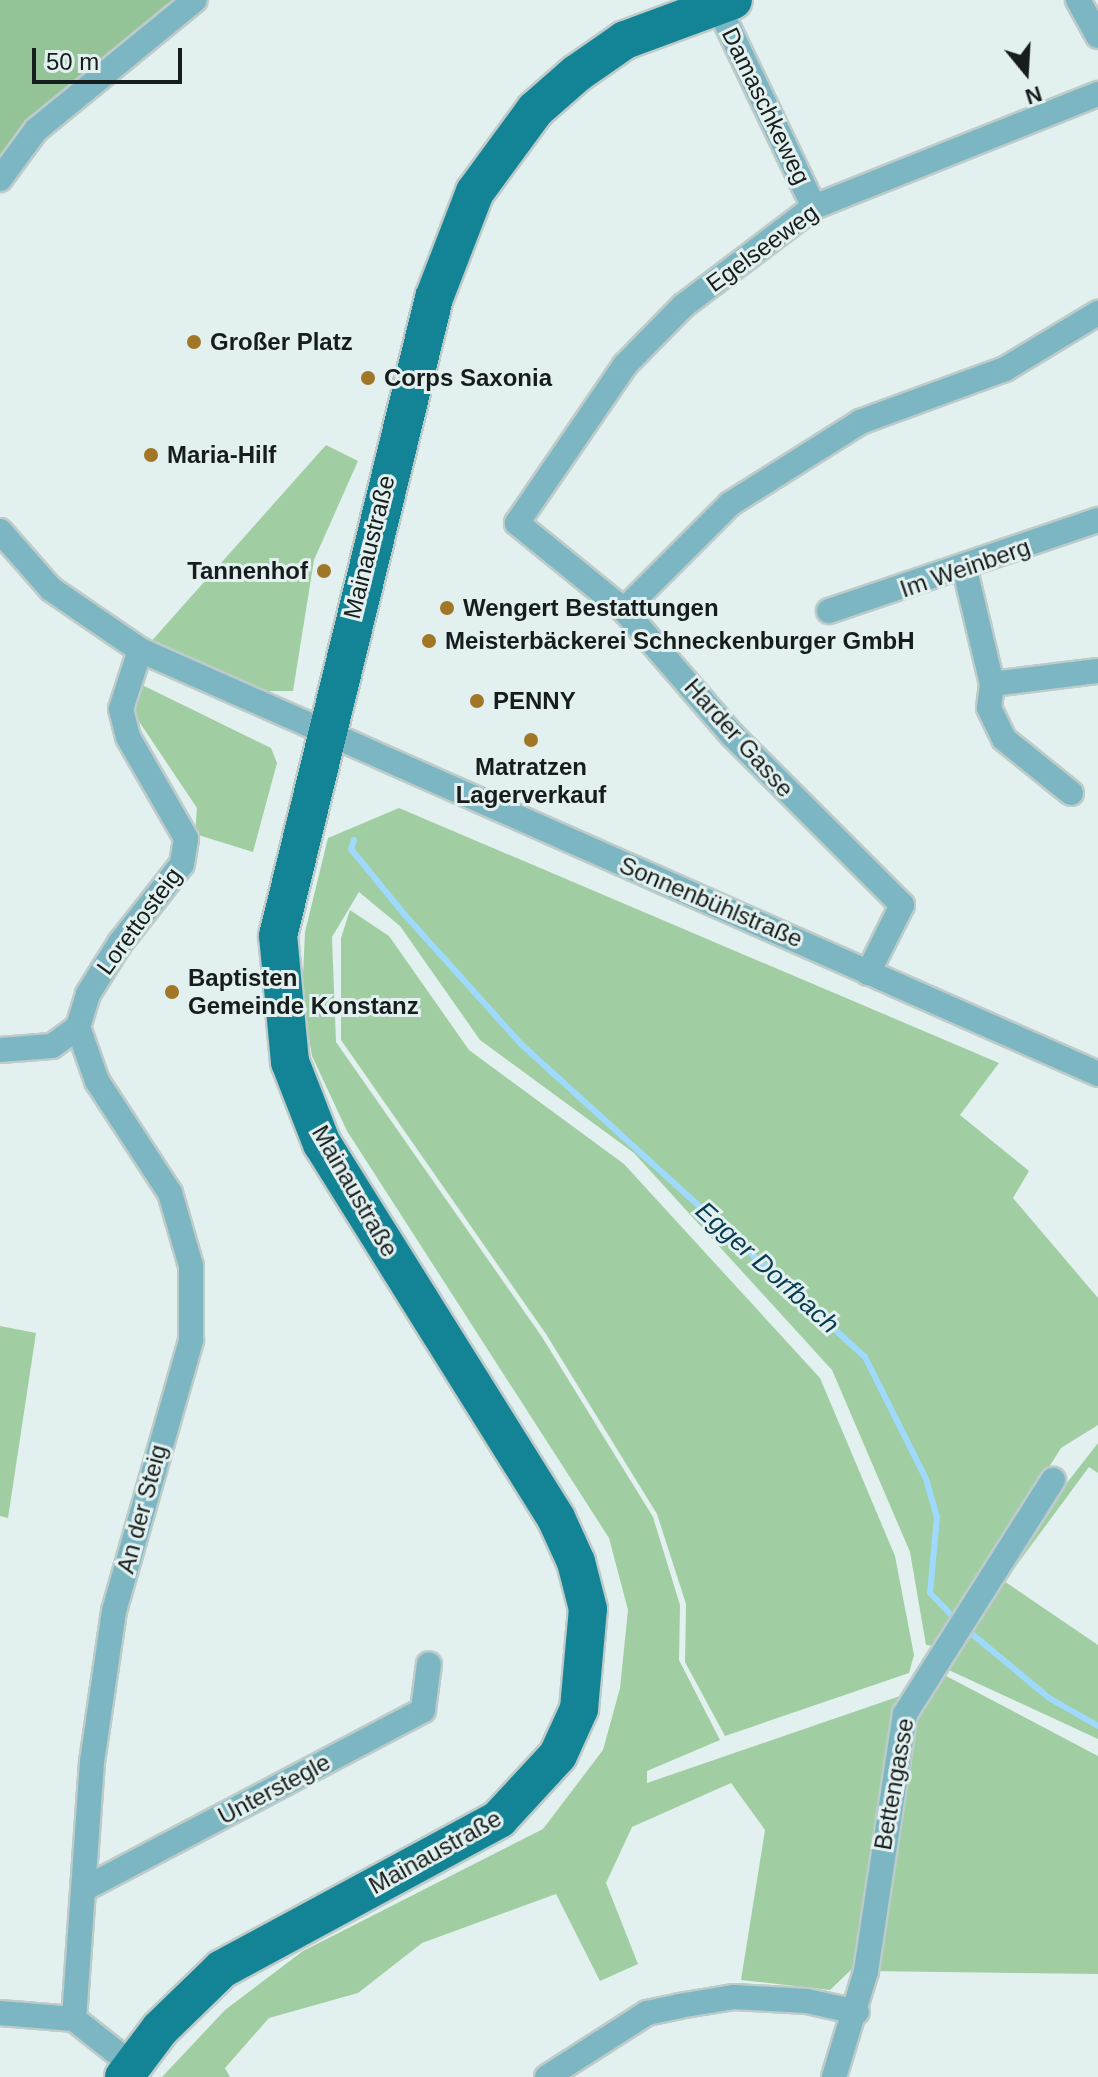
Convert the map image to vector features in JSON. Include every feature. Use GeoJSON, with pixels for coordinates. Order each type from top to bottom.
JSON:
{"type":"FeatureCollection","features":[{"type":"Feature","properties":{"kind":"main road","name":"Mainaustraße"},"geometry":{"type":"LineString","coordinates":[[127,2071],[222,1969],[455,1847],[529,1793],[579,1709],[588,1661],[588,1609],[556,1518],[322,1144],[290,1062],[278,936],[322,734],[434,298],[475,192],[535,110],[576,74],[625,40],[725,3]]}},
{"type":"Feature","properties":{"kind":"street"},"geometry":{"type":"LineString","coordinates":[[0,179],[36,130],[195,0]]}},
{"type":"Feature","properties":{"kind":"street"},"geometry":{"type":"LineString","coordinates":[[1078,0],[1098,36]]}},
{"type":"Feature","properties":{"kind":"street","name":"Damaschkeweg"},"geometry":{"type":"LineString","coordinates":[[725,3],[814,207]]}},
{"type":"Feature","properties":{"kind":"street","name":"Egelseeweg"},"geometry":{"type":"LineString","coordinates":[[517,523],[625,365],[683,306],[814,207],[1098,94]]}},
{"type":"Feature","properties":{"kind":"street"},"geometry":{"type":"LineString","coordinates":[[624,610],[730,504],[860,422],[1005,369],[1098,313]]}},
{"type":"Feature","properties":{"kind":"street","name":"Im Weinberg"},"geometry":{"type":"LineString","coordinates":[[829,611],[965,570],[1098,520]]}},
{"type":"Feature","properties":{"kind":"street","name":"Harder Gasse"},"geometry":{"type":"LineString","coordinates":[[517,523],[624,610],[732,735],[902,905],[868,973]]}},
{"type":"Feature","properties":{"kind":"street","name":"Sonnenbühlstraße"},"geometry":{"type":"LineString","coordinates":[[0,531],[51,589],[140,650],[322,734],[1098,1074]]}},
{"type":"Feature","properties":{"kind":"street"},"geometry":{"type":"LineString","coordinates":[[965,570],[992,684],[989,708],[1004,739],[1071,793]]}},
{"type":"Feature","properties":{"kind":"street","name":"Lorettosteig"},"geometry":{"type":"LineString","coordinates":[[78,1027],[88,994],[120,943],[182,864],[186,838],[128,737],[121,709],[140,650]]}},
{"type":"Feature","properties":{"kind":"street"},"geometry":{"type":"LineString","coordinates":[[992,684],[1098,671]]}},
{"type":"Feature","properties":{"kind":"street"},"geometry":{"type":"LineString","coordinates":[[0,1050],[52,1046],[78,1027]]}},
{"type":"Feature","properties":{"kind":"street","name":"An der Steig"},"geometry":{"type":"LineString","coordinates":[[74,2019],[92,1762],[114,1611],[191,1340],[191,1266],[170,1193],[97,1081],[78,1027]]}},
{"type":"Feature","properties":{"kind":"street","name":"Bettengasse"},"geometry":{"type":"LineString","coordinates":[[834,2077],[857,2012],[905,1714],[959,1623],[1053,1480]]}},
{"type":"Feature","properties":{"kind":"street","name":"Unterstegle"},"geometry":{"type":"LineString","coordinates":[[84,1889],[423,1710],[429,1664]]}},
{"type":"Feature","properties":{"kind":"street"},"geometry":{"type":"LineString","coordinates":[[547,2077],[647,2013],[679,2006],[734,1997],[807,2001],[857,2012]]}},
{"type":"Feature","properties":{"kind":"street"},"geometry":{"type":"LineString","coordinates":[[0,2013],[74,2019],[127,2071]]}},
{"type":"Feature","properties":{"kind":"green space"},"geometry":{"type":"Polygon","coordinates":[[[0,0],[195,0],[0,179],[0,0]]]}},
{"type":"Feature","properties":{"kind":"green space"},"geometry":{"type":"Polygon","coordinates":[[[326,445],[358,461],[314,560],[293,691],[251,691],[148,645],[326,445]]]}},
{"type":"Feature","properties":{"kind":"green space"},"geometry":{"type":"Polygon","coordinates":[[[132,680],[271,748],[277,763],[253,852],[195,834],[197,808],[136,717],[132,680]]]}},
{"type":"Feature","properties":{"kind":"green space"},"geometry":{"type":"Polygon","coordinates":[[[399,808],[999,1063],[960,1115],[1029,1171],[1013,1198],[1098,1298],[1098,1425],[1061,1448],[937,1646],[926,1645],[910,1552],[832,1370],[634,1153],[480,1040],[400,926],[359,892],[332,937],[336,1042],[542,1337],[653,1517],[680,1605],[679,1660],[720,1740],[647,1771],[647,1783],[903,1695],[889,1735],[854,1967],[830,1990],[741,1980],[765,1830],[731,1783],[632,1827],[606,1883],[638,1964],[600,1981],[556,1894],[422,1943],[358,1993],[269,2018],[225,2068],[230,2077],[162,2077],[225,2010],[303,1951],[543,1829],[603,1750],[620,1688],[628,1610],[609,1538],[347,1131],[312,1056],[302,995],[305,932],[328,838],[399,808]]]}},
{"type":"Feature","properties":{"kind":"green space"},"geometry":{"type":"Polygon","coordinates":[[[350,910],[389,936],[469,1050],[624,1164],[820,1378],[895,1556],[914,1655],[909,1673],[725,1736],[685,1662],[686,1604],[657,1514],[546,1334],[341,1040],[341,938],[350,910]]]}},
{"type":"Feature","properties":{"kind":"green space"},"geometry":{"type":"Polygon","coordinates":[[[0,1326],[36,1333],[8,1518],[0,1516],[0,1326]]]}},
{"type":"Feature","properties":{"kind":"green space"},"geometry":{"type":"Polygon","coordinates":[[[1098,1443],[1098,1473],[1089,1467],[1007,1578],[999,1570],[1098,1443]]]}},
{"type":"Feature","properties":{"kind":"green space"},"geometry":{"type":"Polygon","coordinates":[[[1001,1579],[1098,1645],[1098,1739],[940,1666],[1001,1579]]]}},
{"type":"Feature","properties":{"kind":"green space"},"geometry":{"type":"Polygon","coordinates":[[[929,1667],[1098,1756],[1098,1974],[866,1971],[929,1667]]]}},
{"type":"Feature","properties":{"kind":"waterway","name":"Egger Dorfbach"},"geometry":{"type":"LineString","coordinates":[[354,840],[351,849],[404,914],[521,1044],[865,1357],[926,1479],[937,1517],[930,1593],[958,1622]]}},
{"type":"Feature","properties":{"kind":"waterway","name":"Egger Dorfbach"},"geometry":{"type":"LineString","coordinates":[[966,1629],[1049,1698],[1098,1726]]}},
{"type":"Feature","properties":{"kind":"place","name":"Großer Platz"},"geometry":{"type":"Point","coordinates":[194,342]}},
{"type":"Feature","properties":{"kind":"place","name":"Corps Saxonia"},"geometry":{"type":"Point","coordinates":[368,378]}},
{"type":"Feature","properties":{"kind":"place","name":"Maria-Hilf"},"geometry":{"type":"Point","coordinates":[151,455]}},
{"type":"Feature","properties":{"kind":"place","name":"Tannenhof"},"geometry":{"type":"Point","coordinates":[324,571]}},
{"type":"Feature","properties":{"kind":"place","name":"Wengert Bestattungen"},"geometry":{"type":"Point","coordinates":[447,608]}},
{"type":"Feature","properties":{"kind":"place","name":"Meisterbäckerei Schneckenburger GmbH"},"geometry":{"type":"Point","coordinates":[429,641]}},
{"type":"Feature","properties":{"kind":"place","name":"PENNY"},"geometry":{"type":"Point","coordinates":[477,701]}},
{"type":"Feature","properties":{"kind":"place","name":"Matratzen Lagerverkauf"},"geometry":{"type":"Point","coordinates":[531,740]}},
{"type":"Feature","properties":{"kind":"place","name":"Baptisten Gemeinde Konstanz"},"geometry":{"type":"Point","coordinates":[172,992]}}]}
